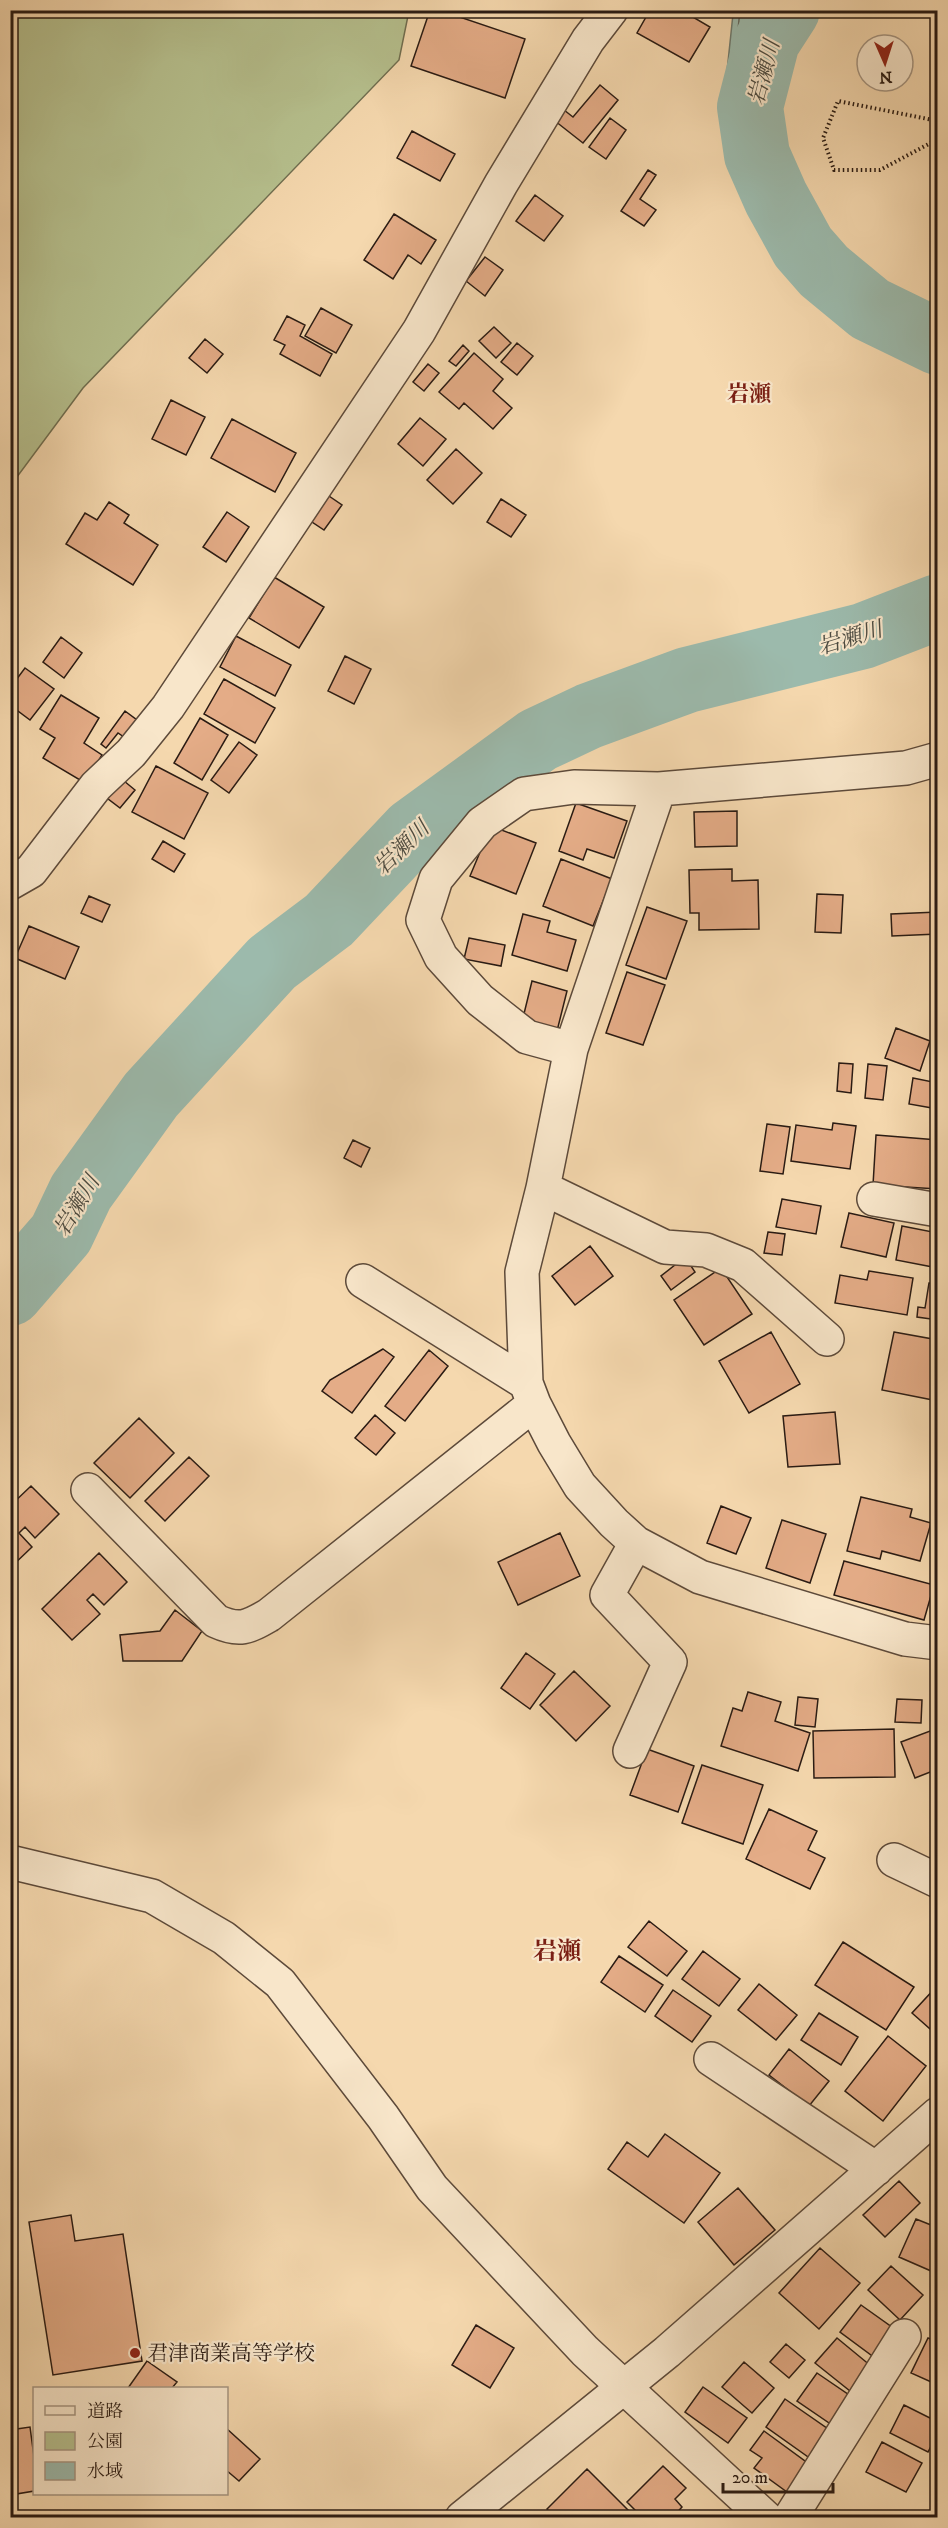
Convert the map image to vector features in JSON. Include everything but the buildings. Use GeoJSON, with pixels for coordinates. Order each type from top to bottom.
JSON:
{"type":"FeatureCollection","features":[{"type":"Feature","properties":{"kind":"street"},"geometry":{"type":"LineString","coordinates":[[10,883],[30,871],[96,786],[131,753],[168,707],[419,331],[501,184],[582,50],[611,10]]}},
{"type":"Feature","properties":{"kind":"street"},"geometry":{"type":"LineString","coordinates":[[571,1049],[527,1037],[480,1000],[441,957],[423,920],[436,879],[482,823],[524,795],[574,787],[659,789],[906,768],[938,759]]}},
{"type":"Feature","properties":{"kind":"street"},"geometry":{"type":"LineString","coordinates":[[659,789],[571,1049],[543,1188],[522,1272],[530,1393],[580,1486],[636,1543],[700,1577],[905,1639],[938,1643]]}},
{"type":"Feature","properties":{"kind":"street"},"geometry":{"type":"LineString","coordinates":[[543,1188],[665,1247],[706,1250],[743,1265],[827,1339]]}},
{"type":"Feature","properties":{"kind":"street"},"geometry":{"type":"LineString","coordinates":[[874,1198],[938,1210]]}},
{"type":"Feature","properties":{"kind":"street"},"geometry":{"type":"LineString","coordinates":[[363,1281],[530,1393]]}},
{"type":"Feature","properties":{"kind":"street"},"geometry":{"type":"LineString","coordinates":[[88,1490],[216,1621],[231,1628],[248,1627],[269,1615],[530,1393]]}},
{"type":"Feature","properties":{"kind":"street"},"geometry":{"type":"LineString","coordinates":[[630,1751],[670,1662],[607,1595],[636,1543]]}},
{"type":"Feature","properties":{"kind":"street"},"geometry":{"type":"LineString","coordinates":[[894,1860],[938,1881]]}},
{"type":"Feature","properties":{"kind":"street"},"geometry":{"type":"LineString","coordinates":[[10,1862],[152,1896],[224,1938],[280,1983],[383,2117],[432,2188],[585,2351],[766,2517]]}},
{"type":"Feature","properties":{"kind":"street"},"geometry":{"type":"LineString","coordinates":[[711,2059],[876,2169]]}},
{"type":"Feature","properties":{"kind":"street"},"geometry":{"type":"LineString","coordinates":[[462,2517],[667,2352],[938,2114]]}},
{"type":"Feature","properties":{"kind":"street"},"geometry":{"type":"LineString","coordinates":[[790,2517],[904,2336]]}},
{"type":"Feature","properties":{"kind":"path"},"geometry":{"type":"LineString","coordinates":[[938,121],[838,101],[823,138],[834,170],[880,170],[938,140]]}},
{"type":"Feature","properties":{"kind":"green space"},"geometry":{"type":"Polygon","coordinates":[[[11,10],[409,11],[399,60],[83,388],[11,485],[11,10]]]}},
{"type":"Feature","properties":{"kind":"water"},"geometry":{"type":"Polygon","coordinates":[[[736,11],[810,11],[772,83],[750,107],[726,81],[733,14],[736,11]]]}},
{"type":"Feature","properties":{"kind":"waterway","name":"岩瀬川"},"geometry":{"type":"LineString","coordinates":[[787,10],[767,41],[750,107],[757,155],[776,198],[803,247],[824,271],[870,309],[938,342]]}},
{"type":"Feature","properties":{"kind":"waterway","name":"岩瀬川"},"geometry":{"type":"LineString","coordinates":[[10,1293],[61,1234],[81,1192],[151,1095],[272,963],[329,920],[413,831],[538,740],[589,716],[687,680],[863,636],[938,607]]}},
{"type":"Feature","properties":{"kind":"place","name":"君津商業高等学校"},"geometry":{"type":"Point","coordinates":[135,2353]}},
{"type":"Feature","properties":{"kind":"district","name":"岩瀬"},"geometry":{"type":"Point","coordinates":[749,393]}},
{"type":"Feature","properties":{"kind":"district","name":"岩瀬"},"geometry":{"type":"Point","coordinates":[557,1951]}}]}
